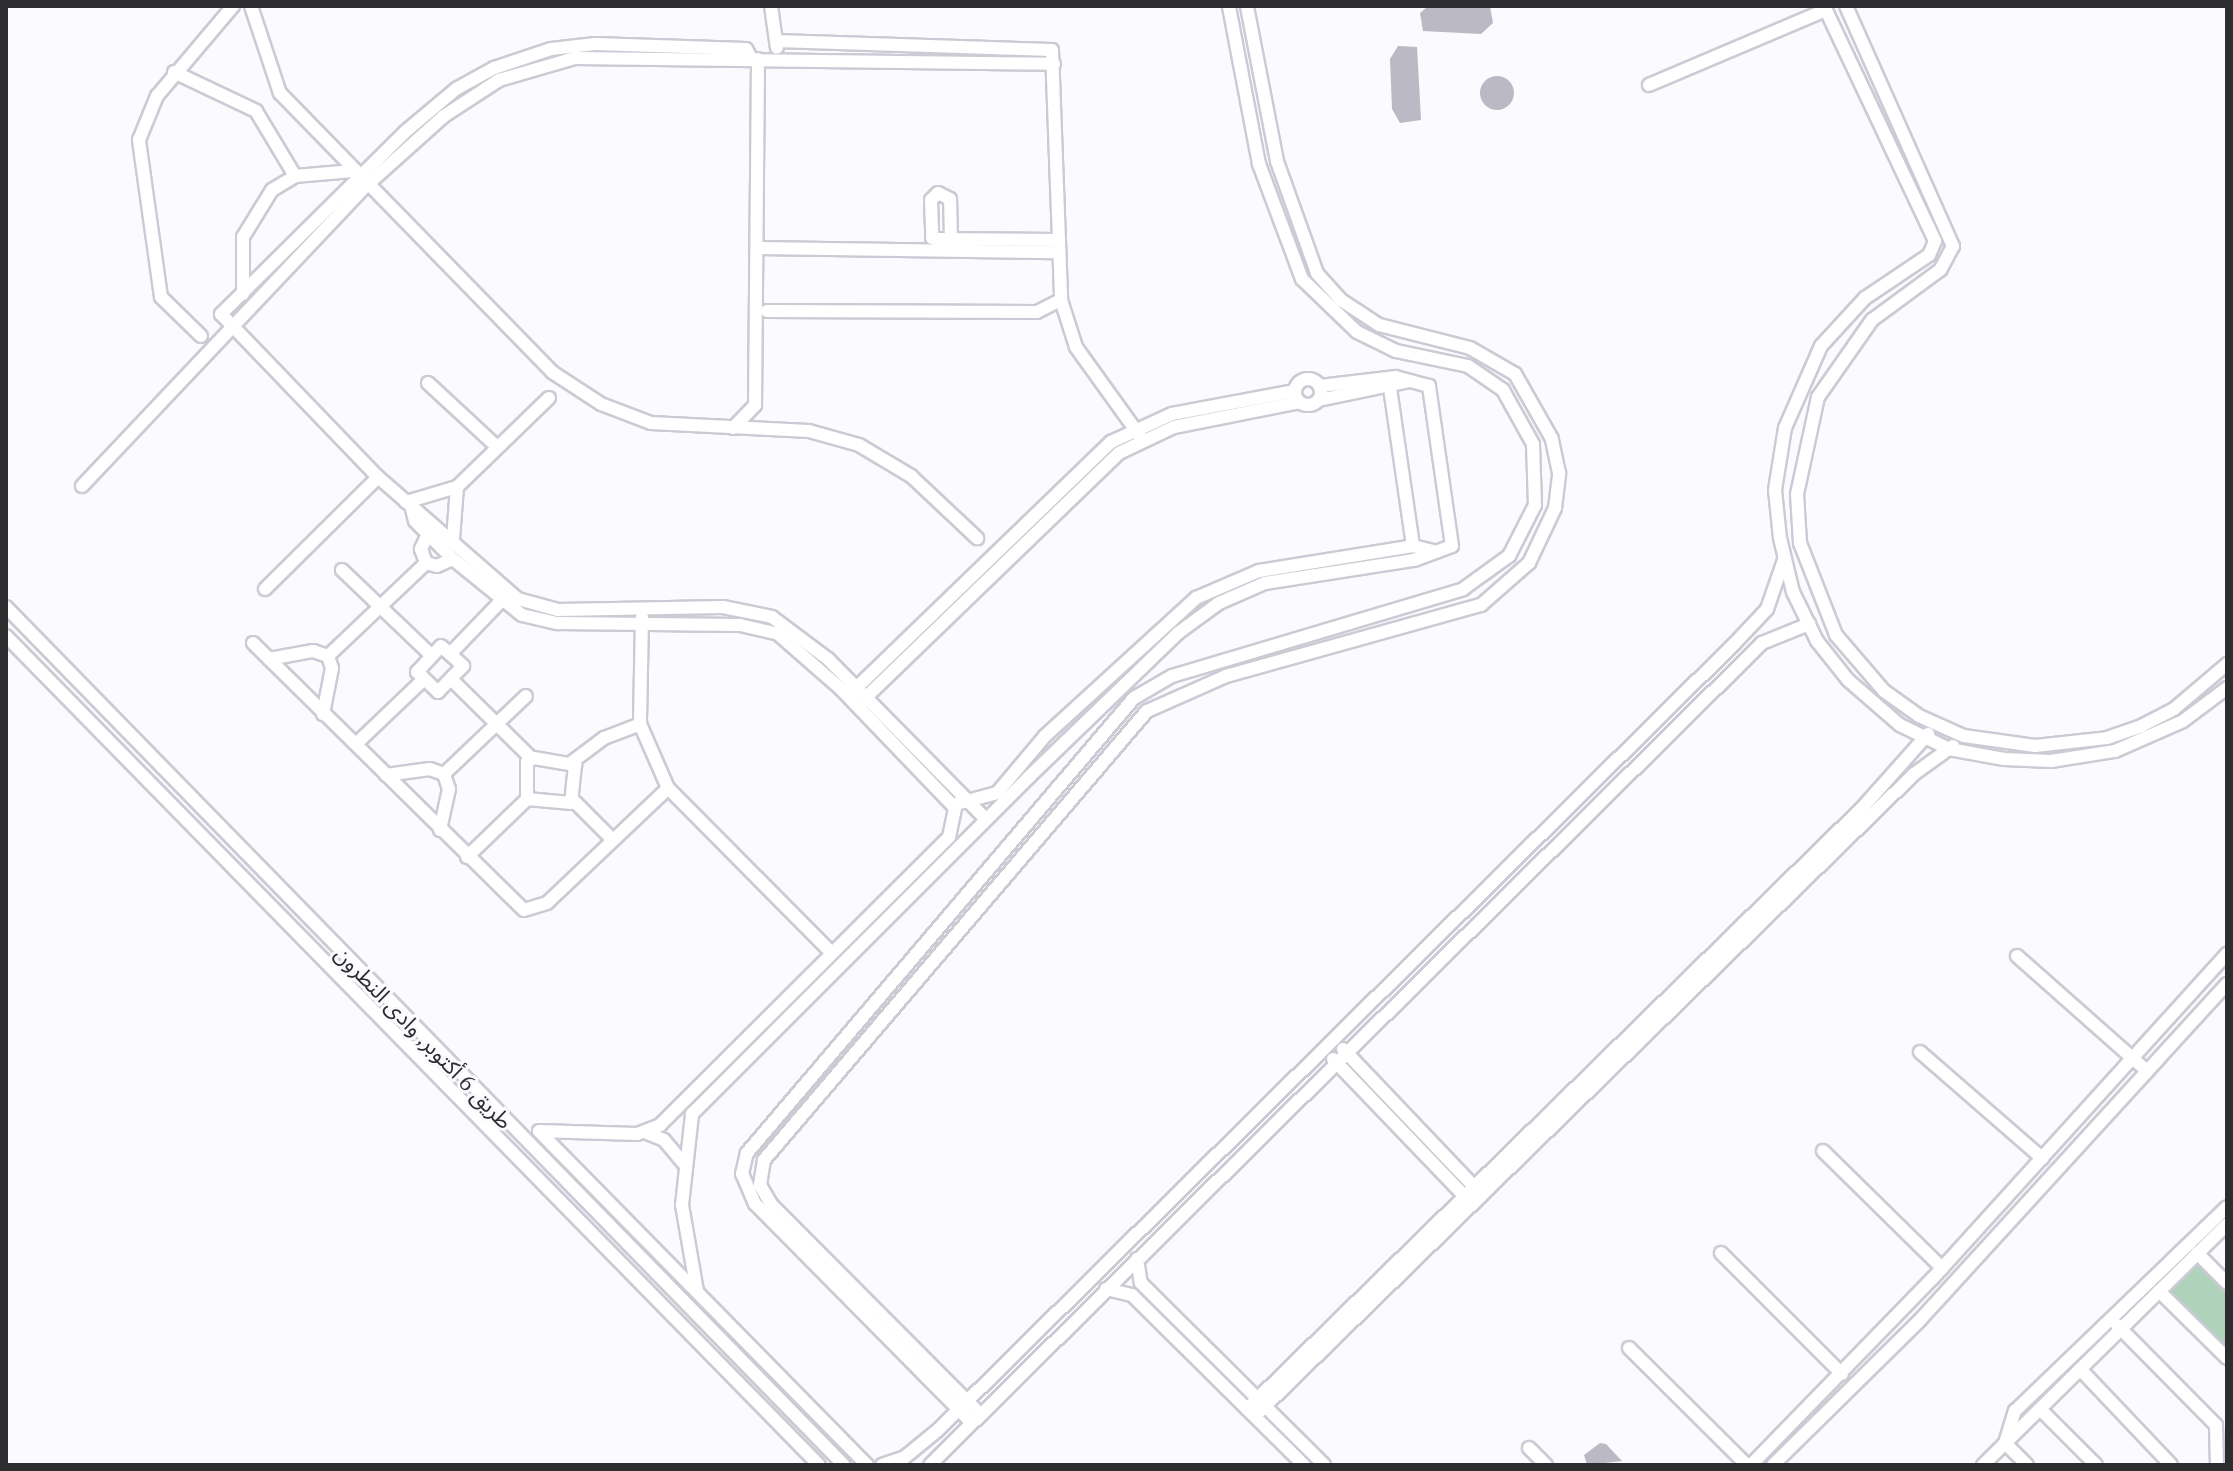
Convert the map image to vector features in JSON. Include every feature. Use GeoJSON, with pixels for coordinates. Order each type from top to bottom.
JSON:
{"type":"FeatureCollection","features":[{"type":"Feature","properties":{"kind":"street"},"geometry":{"type":"LineString","coordinates":[[201,336],[161,297],[140,178],[143,124],[174,72],[233,6]]}},
{"type":"Feature","properties":{"kind":"street"},"geometry":{"type":"LineString","coordinates":[[251,6],[280,93],[327,136],[359,177],[566,382],[651,423],[823,433],[871,450],[911,476],[977,538]]}},
{"type":"Feature","properties":{"kind":"street"},"geometry":{"type":"LineString","coordinates":[[771,6],[777,41],[775,59]]}},
{"type":"Feature","properties":{"kind":"street"},"geometry":{"type":"LineString","coordinates":[[975,1418],[755,1204],[744,1185],[743,1163],[757,1139],[1134,698],[1158,681],[1463,589],[1498,566],[1528,525],[1536,462],[1512,400],[1482,373],[1396,351],[1332,314],[1294,266],[1259,164],[1229,6]]}},
{"type":"Feature","properties":{"kind":"street"},"geometry":{"type":"LineString","coordinates":[[963,1406],[771,1204],[759,1176],[770,1151],[1047,827],[1159,703],[1226,676],[1481,605],[1521,573],[1552,521],[1557,462],[1545,417],[1527,387],[1486,355],[1394,332],[1341,300],[1302,244],[1272,140],[1247,6]]}},
{"type":"Feature","properties":{"kind":"street"},"geometry":{"type":"LineString","coordinates":[[1846,6],[1953,239],[1945,265],[1872,320],[1842,355],[1818,397],[1801,460],[1797,494],[1805,558],[1836,635],[1862,669],[1936,725],[1964,736],[2035,746],[2107,738],[2141,726],[2206,685],[2227,664]]}},
{"type":"Feature","properties":{"kind":"street"},"geometry":{"type":"LineString","coordinates":[[1649,85],[1825,8],[1935,236],[1929,255],[1865,298],[1825,341],[1798,387],[1775,490],[1784,560],[1809,624],[1848,680],[1925,738],[1949,749],[2021,761],[2089,757],[2152,737],[2216,699],[2227,688]]}},
{"type":"Feature","properties":{"kind":"street"},"geometry":{"type":"LineString","coordinates":[[777,41],[1054,58]]}},
{"type":"Feature","properties":{"kind":"street"},"geometry":{"type":"LineString","coordinates":[[986,819],[980,806],[960,804],[942,786],[851,692],[805,638],[762,612],[535,606],[509,592],[453,539],[409,506],[378,477],[221,314],[359,177],[456,89],[534,53],[586,45],[746,49],[755,58],[775,59],[1054,58]]}},
{"type":"Feature","properties":{"kind":"street"},"geometry":{"type":"LineString","coordinates":[[755,58],[758,248],[755,405],[776,429]]}},
{"type":"Feature","properties":{"kind":"street"},"geometry":{"type":"LineString","coordinates":[[1054,58],[1057,246],[1061,300],[1076,347],[1142,439]]}},
{"type":"Feature","properties":{"kind":"street"},"geometry":{"type":"LineString","coordinates":[[174,72],[261,116],[295,176]]}},
{"type":"Feature","properties":{"kind":"street"},"geometry":{"type":"LineString","coordinates":[[1860,78],[1877,72]]}},
{"type":"Feature","properties":{"kind":"street"},"geometry":{"type":"LineString","coordinates":[[1255,143],[1272,140]]}},
{"type":"Feature","properties":{"kind":"street"},"geometry":{"type":"LineString","coordinates":[[1259,164],[1277,161]]}},
{"type":"Feature","properties":{"kind":"street"},"geometry":{"type":"LineString","coordinates":[[243,294],[240,254],[246,228],[272,190],[295,176],[359,177]]}},
{"type":"Feature","properties":{"kind":"street"},"geometry":{"type":"LineString","coordinates":[[82,486],[232,325],[359,177]]}},
{"type":"Feature","properties":{"kind":"street"},"geometry":{"type":"LineString","coordinates":[[951,239],[1057,246]]}},
{"type":"Feature","properties":{"kind":"street"},"geometry":{"type":"LineString","coordinates":[[758,248],[1057,246]]}},
{"type":"Feature","properties":{"kind":"street"},"geometry":{"type":"LineString","coordinates":[[1904,272],[1916,286]]}},
{"type":"Feature","properties":{"kind":"street"},"geometry":{"type":"LineString","coordinates":[[767,311],[1037,312],[1061,300]]}},
{"type":"Feature","properties":{"kind":"street"},"geometry":{"type":"LineString","coordinates":[[861,702],[1103,465],[1142,439],[1189,423],[1298,397],[1308,378],[1320,386],[1391,377],[1410,381],[1432,392],[1454,539],[1450,548],[1433,551],[1414,560],[1355,562]]}},
{"type":"Feature","properties":{"kind":"street"},"geometry":{"type":"LineString","coordinates":[[851,692],[983,560],[1101,449],[1134,428],[1186,411],[1298,397],[1319,400],[1390,388],[1410,381]]}},
{"type":"Feature","properties":{"kind":"street"},"geometry":{"type":"LineString","coordinates":[[428,383],[497,447]]}},
{"type":"Feature","properties":{"kind":"street"},"geometry":{"type":"LineString","coordinates":[[1319,400],[1320,386]]}},
{"type":"Feature","properties":{"kind":"street"},"geometry":{"type":"LineString","coordinates":[[1390,388],[1413,546]]}},
{"type":"Feature","properties":{"kind":"street"},"geometry":{"type":"LineString","coordinates":[[409,506],[457,487],[549,398]]}},
{"type":"Feature","properties":{"kind":"street"},"geometry":{"type":"LineString","coordinates":[[733,428],[755,405]]}},
{"type":"Feature","properties":{"kind":"street"},"geometry":{"type":"LineString","coordinates":[[265,589],[378,477]]}},
{"type":"Feature","properties":{"kind":"street"},"geometry":{"type":"LineString","coordinates":[[453,539],[457,487]]}},
{"type":"Feature","properties":{"kind":"street"},"geometry":{"type":"LineString","coordinates":[[409,506],[428,534],[500,602],[548,622],[641,622],[768,629],[851,692]]}},
{"type":"Feature","properties":{"kind":"street"},"geometry":{"type":"LineString","coordinates":[[426,563],[421,549],[428,534]]}},
{"type":"Feature","properties":{"kind":"street"},"geometry":{"type":"LineString","coordinates":[[960,804],[992,797],[1024,773],[1204,612],[1265,583],[1413,546],[1433,551]]}},
{"type":"Feature","properties":{"kind":"street"},"geometry":{"type":"LineString","coordinates":[[426,563],[437,566],[453,559]]}},
{"type":"Feature","properties":{"kind":"street"},"geometry":{"type":"LineString","coordinates":[[983,560],[995,570]]}},
{"type":"Feature","properties":{"kind":"street"},"geometry":{"type":"LineString","coordinates":[[882,1465],[905,1457],[963,1406],[1754,625],[1776,593],[1784,560]]}},
{"type":"Feature","properties":{"kind":"street"},"geometry":{"type":"LineString","coordinates":[[328,656],[426,563]]}},
{"type":"Feature","properties":{"kind":"street"},"geometry":{"type":"LineString","coordinates":[[342,570],[432,656]]}},
{"type":"Feature","properties":{"kind":"street"},"geometry":{"type":"LineString","coordinates":[[450,654],[500,602]]}},
{"type":"Feature","properties":{"kind":"street","name":"طريق 6 أكتوبر, وادى النطرون"},"geometry":{"type":"LineString","coordinates":[[6,607],[844,1465]]}},
{"type":"Feature","properties":{"kind":"street"},"geometry":{"type":"LineString","coordinates":[[642,608],[640,724],[668,788],[831,952]]}},
{"type":"Feature","properties":{"kind":"street"},"geometry":{"type":"LineString","coordinates":[[930,1465],[1769,637],[1809,624]]}},
{"type":"Feature","properties":{"kind":"street"},"geometry":{"type":"LineString","coordinates":[[1754,625],[1769,637]]}},
{"type":"Feature","properties":{"kind":"street","name":"طريق 6 أكتوبر, وادى النطرون"},"geometry":{"type":"LineString","coordinates":[[6,636],[819,1465]]}},
{"type":"Feature","properties":{"kind":"street"},"geometry":{"type":"LineString","coordinates":[[253,643],[517,906],[532,911],[668,788]]}},
{"type":"Feature","properties":{"kind":"street"},"geometry":{"type":"LineString","coordinates":[[441,646],[450,654],[463,666],[438,692],[417,672],[441,646]]}},
{"type":"Feature","properties":{"kind":"street"},"geometry":{"type":"LineString","coordinates":[[269,659],[313,651],[328,656]]}},
{"type":"Feature","properties":{"kind":"street"},"geometry":{"type":"LineString","coordinates":[[323,714],[332,668],[328,656]]}},
{"type":"Feature","properties":{"kind":"street"},"geometry":{"type":"LineString","coordinates":[[1848,680],[1862,669]]}},
{"type":"Feature","properties":{"kind":"street"},"geometry":{"type":"LineString","coordinates":[[356,744],[424,679]]}},
{"type":"Feature","properties":{"kind":"street"},"geometry":{"type":"LineString","coordinates":[[451,679],[531,758],[572,762],[604,738],[640,724]]}},
{"type":"Feature","properties":{"kind":"street"},"geometry":{"type":"LineString","coordinates":[[2206,685],[2216,699]]}},
{"type":"Feature","properties":{"kind":"street"},"geometry":{"type":"LineString","coordinates":[[444,774],[526,696]]}},
{"type":"Feature","properties":{"kind":"street"},"geometry":{"type":"LineString","coordinates":[[1251,1413],[1863,807],[1936,725]]}},
{"type":"Feature","properties":{"kind":"street"},"geometry":{"type":"LineString","coordinates":[[1473,1195],[1914,774],[1964,736]]}},
{"type":"Feature","properties":{"kind":"street"},"geometry":{"type":"LineString","coordinates":[[467,857],[527,799],[531,758]]}},
{"type":"Feature","properties":{"kind":"street"},"geometry":{"type":"LineString","coordinates":[[572,762],[574,801],[613,840]]}},
{"type":"Feature","properties":{"kind":"street"},"geometry":{"type":"LineString","coordinates":[[386,775],[430,769],[444,774],[450,786],[440,830]]}},
{"type":"Feature","properties":{"kind":"street"},"geometry":{"type":"LineString","coordinates":[[698,1294],[683,1227],[683,1163],[689,1121],[702,1102],[986,819],[1024,773]]}},
{"type":"Feature","properties":{"kind":"street"},"geometry":{"type":"LineString","coordinates":[[527,799],[574,801]]}},
{"type":"Feature","properties":{"kind":"street"},"geometry":{"type":"LineString","coordinates":[[647,1133],[952,833],[960,804]]}},
{"type":"Feature","properties":{"kind":"street"},"geometry":{"type":"LineString","coordinates":[[1034,815],[1047,827]]}},
{"type":"Feature","properties":{"kind":"street"},"geometry":{"type":"LineString","coordinates":[[898,887],[908,896]]}},
{"type":"Feature","properties":{"kind":"street"},"geometry":{"type":"LineString","coordinates":[[1629,1348],[1749,1465],[1842,1374],[1942,1268],[2227,954]]}},
{"type":"Feature","properties":{"kind":"street"},"geometry":{"type":"LineString","coordinates":[[2017,956],[2147,1071]]}},
{"type":"Feature","properties":{"kind":"street"},"geometry":{"type":"LineString","coordinates":[[1773,1465],[1920,1320],[2227,984]]}},
{"type":"Feature","properties":{"kind":"street"},"geometry":{"type":"LineString","coordinates":[[759,1023],[771,1034]]}},
{"type":"Feature","properties":{"kind":"street"},"geometry":{"type":"LineString","coordinates":[[746,1037],[757,1047]]}},
{"type":"Feature","properties":{"kind":"street"},"geometry":{"type":"LineString","coordinates":[[1333,1038],[1473,1195]]}},
{"type":"Feature","properties":{"kind":"street"},"geometry":{"type":"LineString","coordinates":[[1323,1048],[1473,1195]]}},
{"type":"Feature","properties":{"kind":"street"},"geometry":{"type":"LineString","coordinates":[[1920,1052],[2042,1158]]}},
{"type":"Feature","properties":{"kind":"street"},"geometry":{"type":"LineString","coordinates":[[712,1071],[722,1082]]}},
{"type":"Feature","properties":{"kind":"street"},"geometry":{"type":"LineString","coordinates":[[692,1091],[702,1102]]}},
{"type":"Feature","properties":{"kind":"street"},"geometry":{"type":"LineString","coordinates":[[683,1163],[664,1140],[647,1133],[539,1131],[867,1465]]}},
{"type":"Feature","properties":{"kind":"street"},"geometry":{"type":"LineString","coordinates":[[1823,1151],[1942,1268]]}},
{"type":"Feature","properties":{"kind":"street"},"geometry":{"type":"LineString","coordinates":[[1983,1465],[2080,1369],[2116,1325],[2227,1207]]}},
{"type":"Feature","properties":{"kind":"street"},"geometry":{"type":"LineString","coordinates":[[2005,1443],[2015,1411],[2159,1291],[2227,1224]]}},
{"type":"Feature","properties":{"kind":"street"},"geometry":{"type":"LineString","coordinates":[[1721,1253],[1842,1374]]}},
{"type":"Feature","properties":{"kind":"street"},"geometry":{"type":"LineString","coordinates":[[2197,1253],[2227,1283]]}},
{"type":"Feature","properties":{"kind":"street"},"geometry":{"type":"LineString","coordinates":[[1137,1259],[1141,1283],[1324,1465]]}},
{"type":"Feature","properties":{"kind":"street"},"geometry":{"type":"LineString","coordinates":[[1106,1289],[1132,1295],[1304,1465]]}},
{"type":"Feature","properties":{"kind":"street"},"geometry":{"type":"LineString","coordinates":[[2159,1291],[2227,1358]]}},
{"type":"Feature","properties":{"kind":"street"},"geometry":{"type":"LineString","coordinates":[[1904,1305],[1920,1320]]}},
{"type":"Feature","properties":{"kind":"street"},"geometry":{"type":"LineString","coordinates":[[2116,1325],[2222,1425],[2217,1465]]}},
{"type":"Feature","properties":{"kind":"street"},"geometry":{"type":"LineString","coordinates":[[2080,1369],[2171,1465]]}},
{"type":"Feature","properties":{"kind":"street"},"geometry":{"type":"LineString","coordinates":[[2040,1409],[2096,1465]]}},
{"type":"Feature","properties":{"kind":"street"},"geometry":{"type":"LineString","coordinates":[[938,1430],[951,1442]]}},
{"type":"Feature","properties":{"kind":"street"},"geometry":{"type":"LineString","coordinates":[[2005,1443],[2027,1465]]}},
{"type":"Feature","properties":{"kind":"street"},"geometry":{"type":"LineString","coordinates":[[1529,1448],[1546,1465]]}},
{"type":"Feature","properties":{"kind":"street"},"geometry":{"type":"LineString","coordinates":[[1994,1454],[2005,1465]]}},
{"type":"Feature","properties":{"kind":"green space"},"geometry":{"type":"Polygon","coordinates":[[[2197,1253],[2227,1283],[2227,1358],[2159,1291],[2197,1253]]]}},
{"type":"Feature","properties":{"kind":"building"},"geometry":{"type":"Polygon","coordinates":[[[1490,6],[1493,23],[1481,34],[1423,31],[1420,13],[1427,7],[1490,6]]]}},
{"type":"Feature","properties":{"kind":"building"},"geometry":{"type":"Polygon","coordinates":[[[1398,46],[1417,47],[1421,120],[1400,123],[1392,109],[1390,59],[1398,46]]]}},
{"type":"Feature","properties":{"kind":"building"},"geometry":{"type":"Polygon","coordinates":[[[1497,76],[1509,81],[1514,93],[1509,105],[1497,110],[1485,105],[1480,93],[1485,81],[1497,76]]]}},
{"type":"Feature","properties":{"kind":"building"},"geometry":{"type":"Polygon","coordinates":[[[1600,1443],[1606,1444],[1622,1461],[1587,1465],[1584,1455],[1600,1443]]]}}]}
